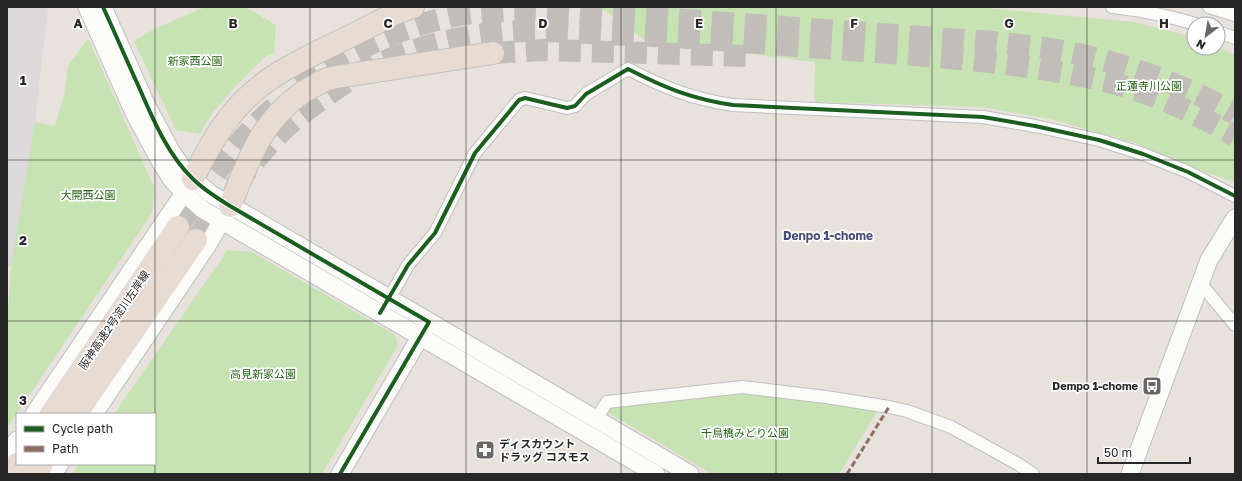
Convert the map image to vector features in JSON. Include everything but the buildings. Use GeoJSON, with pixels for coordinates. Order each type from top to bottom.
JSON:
{"type":"FeatureCollection","features":[{"type":"Feature","properties":{"kind":"highway"},"geometry":{"type":"LineString","coordinates":[[189,187],[210,146],[228,118],[265,82],[288,66],[396,13],[413,7]]}},
{"type":"Feature","properties":{"kind":"highway"},"geometry":{"type":"LineString","coordinates":[[226,214],[247,163],[268,125],[293,99],[310,88],[327,80],[349,75],[493,53]]}},
{"type":"Feature","properties":{"kind":"highway","name":"阪神高速2号淀川左岸線"},"geometry":{"type":"LineString","coordinates":[[52,413],[178,227]]}},
{"type":"Feature","properties":{"kind":"highway","name":"阪神高速2号淀川左岸線"},"geometry":{"type":"LineString","coordinates":[[77,413],[196,240]]}},
{"type":"Feature","properties":{"kind":"highway"},"geometry":{"type":"LineString","coordinates":[[10,474],[16,465]]}},
{"type":"Feature","properties":{"kind":"highway"},"geometry":{"type":"LineString","coordinates":[[35,474],[41,465]]}},
{"type":"Feature","properties":{"kind":"street"},"geometry":{"type":"LineString","coordinates":[[87,7],[148,142],[172,180],[211,194],[226,214],[380,313],[656,474]]}},
{"type":"Feature","properties":{"kind":"street"},"geometry":{"type":"LineString","coordinates":[[103,7],[159,130],[182,167],[189,187]]}},
{"type":"Feature","properties":{"kind":"street"},"geometry":{"type":"LineString","coordinates":[[1112,7],[1134,9],[1186,21]]}},
{"type":"Feature","properties":{"kind":"street"},"geometry":{"type":"LineString","coordinates":[[1209,7],[1235,15]]}},
{"type":"Feature","properties":{"kind":"street"},"geometry":{"type":"LineString","coordinates":[[380,313],[408,265],[435,233],[475,153],[519,100],[525,98],[567,108],[575,106],[586,94],[628,69],[655,83],[694,98],[733,105],[984,117],[1035,126],[1099,140],[1143,154],[1188,172],[1235,196]]}},
{"type":"Feature","properties":{"kind":"street"},"geometry":{"type":"LineString","coordinates":[[35,413],[189,187]]}},
{"type":"Feature","properties":{"kind":"street"},"geometry":{"type":"LineString","coordinates":[[226,214],[389,298],[690,474]]}},
{"type":"Feature","properties":{"kind":"street"},"geometry":{"type":"LineString","coordinates":[[95,413],[207,246],[226,214]]}},
{"type":"Feature","properties":{"kind":"street"},"geometry":{"type":"LineString","coordinates":[[1130,474],[1209,260],[1235,218]]}},
{"type":"Feature","properties":{"kind":"street"},"geometry":{"type":"LineString","coordinates":[[1200,283],[1235,325]]}},
{"type":"Feature","properties":{"kind":"street"},"geometry":{"type":"LineString","coordinates":[[340,474],[429,322]]}},
{"type":"Feature","properties":{"kind":"street"},"geometry":{"type":"LineString","coordinates":[[596,419],[606,402],[742,387],[826,397],[899,409],[951,427],[1018,464],[1033,474]]}},
{"type":"Feature","properties":{"kind":"street"},"geometry":{"type":"LineString","coordinates":[[7,454],[16,441]]}},
{"type":"Feature","properties":{"kind":"street"},"geometry":{"type":"LineString","coordinates":[[53,474],[59,465]]}},
{"type":"Feature","properties":{"kind":"shaded area"},"geometry":{"type":"Polygon","coordinates":[[[7,7],[48,7],[35,122],[11,266],[7,266],[7,7]]]}},
{"type":"Feature","properties":{"kind":"green space","name":"新家西公園"},"geometry":{"type":"Polygon","coordinates":[[[205,7],[245,7],[276,25],[274,53],[267,55],[231,91],[212,113],[200,134],[176,130],[134,41],[156,28],[205,7]]]}},
{"type":"Feature","properties":{"kind":"green space","name":"正蓮寺川公園"},"geometry":{"type":"Polygon","coordinates":[[[600,7],[976,7],[1134,22],[1186,35],[1186,56],[1226,56],[1226,51],[1235,55],[1235,182],[1205,172],[1135,143],[1050,119],[982,107],[814,102],[815,62],[645,40],[600,7]]]}},
{"type":"Feature","properties":{"kind":"green space","name":"大開西公園"},"geometry":{"type":"Polygon","coordinates":[[[89,40],[154,187],[152,213],[7,428],[7,326],[11,266],[35,122],[55,126],[64,95],[68,66],[86,41],[89,40]]]}},
{"type":"Feature","properties":{"kind":"green space","name":"高見新家公園"},"geometry":{"type":"Polygon","coordinates":[[[226,250],[252,252],[395,335],[398,345],[322,474],[72,474],[78,465],[156,465],[156,413],[115,413],[223,257],[226,250]]]}},
{"type":"Feature","properties":{"kind":"green space","name":"千鳥橋みどり公園"},"geometry":{"type":"Polygon","coordinates":[[[746,391],[878,410],[839,474],[712,474],[607,412],[610,406],[746,391]]]}},
{"type":"Feature","properties":{"kind":"tunnel"},"geometry":{"type":"LineString","coordinates":[[300,86],[317,74],[353,53],[390,35],[409,28],[459,15],[532,9],[993,42],[1050,49],[1090,57],[1154,76],[1196,93],[1235,114]]}},
{"type":"Feature","properties":{"kind":"tunnel"},"geometry":{"type":"LineString","coordinates":[[196,240],[236,185],[268,145],[298,117],[335,90],[378,64],[415,50],[434,44],[492,33],[541,31],[683,38],[921,55],[995,63],[1104,81],[1138,91],[1188,111],[1235,136]]}},
{"type":"Feature","properties":{"kind":"tunnel"},"geometry":{"type":"LineString","coordinates":[[493,53],[543,50],[748,56]]}},
{"type":"Feature","properties":{"kind":"tunnel"},"geometry":{"type":"LineString","coordinates":[[178,227],[211,179],[235,148],[275,107]]}},
{"type":"Feature","properties":{"kind":"marked path"},"geometry":{"type":"LineString","coordinates":[[847,474],[889,407]]}},
{"type":"Feature","properties":{"kind":"cycle path"},"geometry":{"type":"LineString","coordinates":[[103,7],[161,135],[175,158],[193,179],[215,197],[429,322],[340,474]]}},
{"type":"Feature","properties":{"kind":"cycle path"},"geometry":{"type":"LineString","coordinates":[[380,313],[408,265],[435,233],[475,153],[519,100],[525,98],[567,108],[575,106],[586,94],[628,69],[679,92],[718,103],[733,105],[983,117],[1035,126],[1099,140],[1143,154],[1188,172],[1235,196]]}},
{"type":"Feature","properties":{"kind":"place","name":"Dempo 1-chome"},"geometry":{"type":"Point","coordinates":[1152,386]}},
{"type":"Feature","properties":{"kind":"place","name":"ディスカウント ドラッグ コスモス"},"geometry":{"type":"Point","coordinates":[485,450]}},
{"type":"Feature","properties":{"kind":"district","name":"Denpo 1-chome"},"geometry":{"type":"Point","coordinates":[828,236]}}]}
